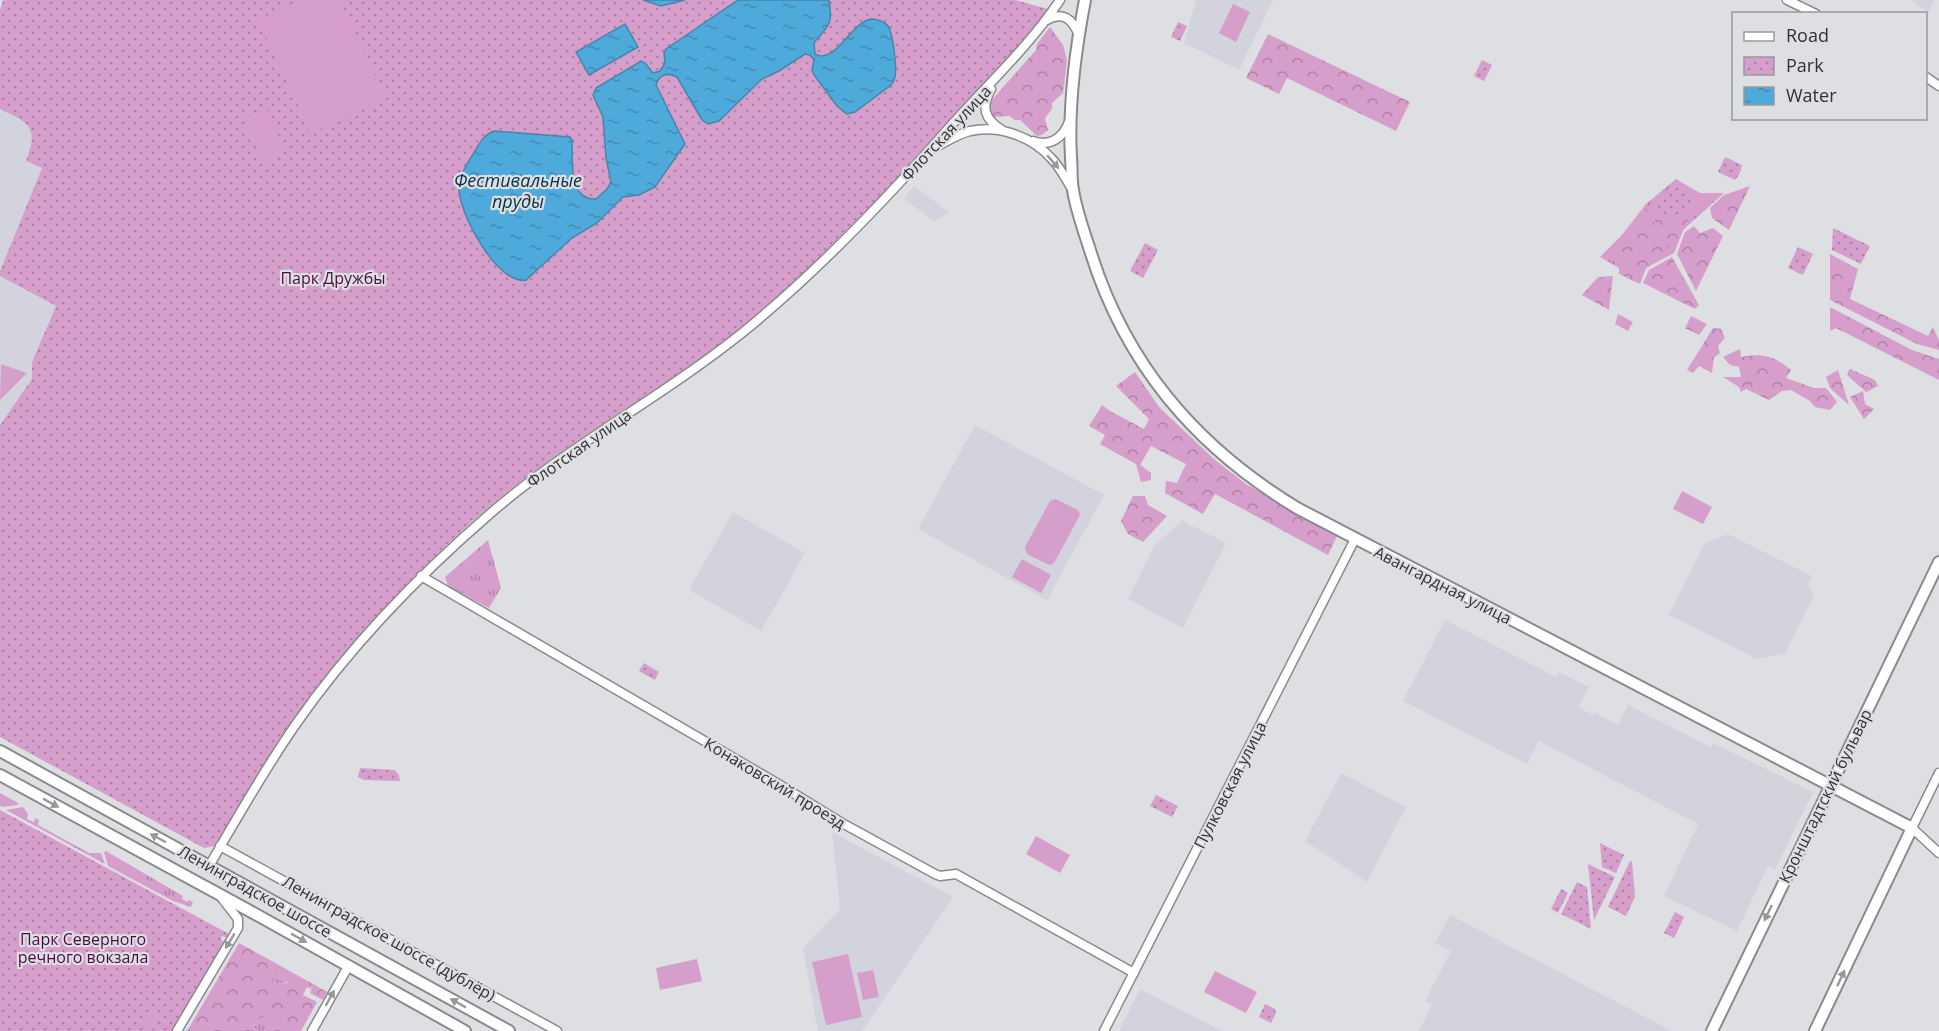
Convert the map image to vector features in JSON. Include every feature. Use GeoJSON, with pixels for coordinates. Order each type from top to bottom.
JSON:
{"type":"FeatureCollection","features":[{"type":"Feature","properties":{"kind":"main road","name":"Авангардная улица"},"geometry":{"type":"LineString","coordinates":[[1085,0],[1069,123],[1073,191],[1092,260],[1104,292],[1138,358],[1171,403],[1202,437],[1247,476],[1297,508],[1912,828]]}},
{"type":"Feature","properties":{"kind":"main road","name":"Кронштадтский бульвар"},"geometry":{"type":"LineString","coordinates":[[1712,1031],[1939,562]]}},
{"type":"Feature","properties":{"kind":"main road","name":"Ленинградское шоссе"},"geometry":{"type":"LineString","coordinates":[[0,751],[509,1031]]}},
{"type":"Feature","properties":{"kind":"main road","name":"Ленинградское шоссе"},"geometry":{"type":"LineString","coordinates":[[0,775],[349,965],[465,1031]]}},
{"type":"Feature","properties":{"kind":"main road"},"geometry":{"type":"LineString","coordinates":[[1815,1031],[1912,828]]}},
{"type":"Feature","properties":{"kind":"street","name":"Флотская улица"},"geometry":{"type":"LineString","coordinates":[[209,866],[258,782],[314,700],[369,631],[421,576],[501,504],[571,452],[686,374],[743,332],[773,306],[848,236],[930,150],[999,76],[1060,0]]}},
{"type":"Feature","properties":{"kind":"street"},"geometry":{"type":"LineString","coordinates":[[1787,0],[1812,12]]}},
{"type":"Feature","properties":{"kind":"street"},"geometry":{"type":"LineString","coordinates":[[1044,22],[1056,16],[1062,16],[1072,22],[1079,36]]}},
{"type":"Feature","properties":{"kind":"street","name":"Флотская улица"},"geometry":{"type":"LineString","coordinates":[[999,76],[984,106],[989,120],[1005,131]]}},
{"type":"Feature","properties":{"kind":"street"},"geometry":{"type":"LineString","coordinates":[[1026,139],[1038,143],[1055,141],[1066,131],[1069,123]]}},
{"type":"Feature","properties":{"kind":"street","name":"Авангардная улица"},"geometry":{"type":"LineString","coordinates":[[930,150],[969,131],[985,129],[1005,131],[1026,139],[1051,158],[1073,191]]}},
{"type":"Feature","properties":{"kind":"street","name":"Пулковская улица"},"geometry":{"type":"LineString","coordinates":[[1104,1031],[1355,539]]}},
{"type":"Feature","properties":{"kind":"street","name":"Конаковский проезд"},"geometry":{"type":"LineString","coordinates":[[421,576],[842,823],[935,874],[940,876],[956,874],[1134,973]]}},
{"type":"Feature","properties":{"kind":"street"},"geometry":{"type":"LineString","coordinates":[[1912,828],[1939,773]]}},
{"type":"Feature","properties":{"kind":"street","name":"Авангардная улица"},"geometry":{"type":"LineString","coordinates":[[1912,828],[1939,853]]}},
{"type":"Feature","properties":{"kind":"street","name":"Ленинградское шоссе (дублёр)"},"geometry":{"type":"LineString","coordinates":[[220,846],[557,1031]]}},
{"type":"Feature","properties":{"kind":"street"},"geometry":{"type":"LineString","coordinates":[[177,1031],[238,928],[238,919],[234,912],[216,892]]}},
{"type":"Feature","properties":{"kind":"street"},"geometry":{"type":"LineString","coordinates":[[312,1031],[349,965]]}},
{"type":"Feature","properties":{"kind":"shaded area"},"geometry":{"type":"Polygon","coordinates":[[[1196,0],[1273,0],[1239,70],[1184,43],[1196,0]]]}},
{"type":"Feature","properties":{"kind":"shaded area"},"geometry":{"type":"Polygon","coordinates":[[[1911,0],[1935,0],[1928,12],[1911,0]]]}},
{"type":"Feature","properties":{"kind":"shaded area"},"geometry":{"type":"Polygon","coordinates":[[[0,109],[25,121],[29,126],[33,134],[26,161],[42,167],[0,271],[0,109]]]}},
{"type":"Feature","properties":{"kind":"shaded area"},"geometry":{"type":"Polygon","coordinates":[[[914,186],[950,213],[934,221],[904,199],[914,186]]]}},
{"type":"Feature","properties":{"kind":"shaded area"},"geometry":{"type":"Polygon","coordinates":[[[0,276],[56,306],[32,362],[32,379],[0,425],[0,276]]]}},
{"type":"Feature","properties":{"kind":"shaded area"},"geometry":{"type":"Polygon","coordinates":[[[975,425],[1104,495],[1047,600],[918,529],[975,425]]]}},
{"type":"Feature","properties":{"kind":"shaded area"},"geometry":{"type":"Polygon","coordinates":[[[733,512],[805,553],[761,631],[689,590],[733,512]]]}},
{"type":"Feature","properties":{"kind":"shaded area"},"geometry":{"type":"Polygon","coordinates":[[[1183,520],[1192,527],[1226,543],[1183,628],[1128,599],[1154,546],[1183,520]]]}},
{"type":"Feature","properties":{"kind":"shaded area"},"geometry":{"type":"Polygon","coordinates":[[[1728,534],[1812,576],[1808,586],[1814,595],[1785,653],[1757,659],[1669,615],[1705,543],[1728,534]]]}},
{"type":"Feature","properties":{"kind":"shaded area"},"geometry":{"type":"Polygon","coordinates":[[[1445,620],[1556,677],[1559,672],[1589,687],[1579,707],[1592,715],[1594,712],[1618,725],[1628,705],[1711,747],[1713,743],[1813,792],[1775,869],[1768,866],[1737,931],[1664,896],[1698,824],[1539,741],[1527,764],[1403,701],[1445,620]]]}},
{"type":"Feature","properties":{"kind":"shaded area"},"geometry":{"type":"Polygon","coordinates":[[[1341,773],[1406,807],[1367,882],[1305,841],[1341,773]]]}},
{"type":"Feature","properties":{"kind":"shaded area"},"geometry":{"type":"Polygon","coordinates":[[[832,832],[953,897],[862,1031],[818,1031],[803,948],[840,909],[832,832]]]}},
{"type":"Feature","properties":{"kind":"shaded area"},"geometry":{"type":"Polygon","coordinates":[[[1450,915],[1672,1031],[1419,1031],[1432,1005],[1425,1001],[1451,951],[1435,943],[1450,915]]]}},
{"type":"Feature","properties":{"kind":"shaded area"},"geometry":{"type":"Polygon","coordinates":[[[1140,989],[1165,1002],[1223,1031],[1119,1031],[1140,989]]]}},
{"type":"Feature","properties":{"kind":"green space","name":"Парк Дружбы"},"geometry":{"type":"Polygon","coordinates":[[[3,0],[1015,0],[1048,9],[1008,61],[959,116],[810,267],[777,297],[719,345],[568,447],[519,483],[473,521],[417,574],[353,644],[323,681],[268,758],[215,846],[204,848],[0,737],[0,425],[32,379],[32,362],[56,306],[0,276],[0,271],[42,168],[26,161],[32,140],[29,127],[19,118],[0,109],[0,10],[3,0]]]}},
{"type":"Feature","properties":{"kind":"green space"},"geometry":{"type":"Polygon","coordinates":[[[301,0],[340,0],[386,98],[311,134],[258,20],[301,0]]]}},
{"type":"Feature","properties":{"kind":"green space"},"geometry":{"type":"Polygon","coordinates":[[[1233,4],[1250,12],[1236,42],[1219,33],[1233,4]]]}},
{"type":"Feature","properties":{"kind":"green space"},"geometry":{"type":"Polygon","coordinates":[[[1178,22],[1187,26],[1180,41],[1171,37],[1178,22]]]}},
{"type":"Feature","properties":{"kind":"green space"},"geometry":{"type":"Polygon","coordinates":[[[1050,27],[1063,45],[1067,60],[1063,93],[1052,103],[1052,109],[1045,118],[1048,130],[1037,136],[1020,120],[1014,120],[1010,116],[993,117],[989,107],[990,102],[1036,50],[1037,44],[1050,27]]]}},
{"type":"Feature","properties":{"kind":"green space"},"geometry":{"type":"Polygon","coordinates":[[[1268,34],[1410,102],[1396,131],[1287,78],[1279,94],[1246,78],[1268,34]]]}},
{"type":"Feature","properties":{"kind":"green space"},"geometry":{"type":"Polygon","coordinates":[[[1482,60],[1492,65],[1484,81],[1474,76],[1482,60]]]}},
{"type":"Feature","properties":{"kind":"green space"},"geometry":{"type":"Polygon","coordinates":[[[266,108],[286,151],[263,162],[243,119],[266,108]]]}},
{"type":"Feature","properties":{"kind":"green space"},"geometry":{"type":"Polygon","coordinates":[[[1725,157],[1742,165],[1735,180],[1718,172],[1725,157]]]}},
{"type":"Feature","properties":{"kind":"green space"},"geometry":{"type":"Polygon","coordinates":[[[1676,179],[1700,193],[1724,193],[1683,230],[1674,253],[1646,268],[1640,284],[1621,275],[1619,268],[1600,257],[1621,236],[1646,204],[1676,179]]]}},
{"type":"Feature","properties":{"kind":"green space"},"geometry":{"type":"Polygon","coordinates":[[[1676,185],[1696,198],[1676,221],[1655,208],[1676,185]]]}},
{"type":"Feature","properties":{"kind":"green space"},"geometry":{"type":"Polygon","coordinates":[[[1750,186],[1729,230],[1712,218],[1710,208],[1724,195],[1750,186]]]}},
{"type":"Feature","properties":{"kind":"green space"},"geometry":{"type":"Polygon","coordinates":[[[1646,208],[1671,253],[1645,267],[1633,281],[1619,273],[1619,252],[1615,245],[1646,208]]]}},
{"type":"Feature","properties":{"kind":"green space"},"geometry":{"type":"Polygon","coordinates":[[[1659,210],[1675,220],[1686,218],[1690,223],[1683,230],[1674,253],[1650,212],[1659,210]]]}},
{"type":"Feature","properties":{"kind":"green space"},"geometry":{"type":"Polygon","coordinates":[[[1694,226],[1700,233],[1713,228],[1723,236],[1696,291],[1677,254],[1685,232],[1694,226]]]}},
{"type":"Feature","properties":{"kind":"green space"},"geometry":{"type":"Polygon","coordinates":[[[1833,228],[1870,246],[1861,264],[1832,250],[1833,228]]]}},
{"type":"Feature","properties":{"kind":"green space"},"geometry":{"type":"Polygon","coordinates":[[[1145,243],[1158,250],[1143,278],[1130,271],[1145,243]]]}},
{"type":"Feature","properties":{"kind":"green space"},"geometry":{"type":"Polygon","coordinates":[[[1798,247],[1813,254],[1803,275],[1788,268],[1798,247]]]}},
{"type":"Feature","properties":{"kind":"green space"},"geometry":{"type":"Polygon","coordinates":[[[1830,254],[1858,269],[1850,299],[1928,336],[1933,327],[1939,340],[1939,350],[1917,344],[1830,300],[1830,254]]]}},
{"type":"Feature","properties":{"kind":"green space"},"geometry":{"type":"Polygon","coordinates":[[[1672,257],[1699,305],[1695,309],[1643,283],[1649,270],[1672,257]]]}},
{"type":"Feature","properties":{"kind":"green space"},"geometry":{"type":"Polygon","coordinates":[[[1613,276],[1609,310],[1582,295],[1598,277],[1613,276]]]}},
{"type":"Feature","properties":{"kind":"green space"},"geometry":{"type":"Polygon","coordinates":[[[1830,307],[1912,350],[1939,359],[1939,380],[1836,328],[1830,331],[1830,307]]]}},
{"type":"Feature","properties":{"kind":"green space"},"geometry":{"type":"Polygon","coordinates":[[[1618,314],[1633,322],[1628,331],[1615,324],[1618,314]]]}},
{"type":"Feature","properties":{"kind":"green space"},"geometry":{"type":"Polygon","coordinates":[[[1691,316],[1707,324],[1699,335],[1685,328],[1691,316]]]}},
{"type":"Feature","properties":{"kind":"green space"},"geometry":{"type":"Polygon","coordinates":[[[1713,328],[1721,329],[1725,338],[1718,346],[1720,353],[1714,357],[1712,373],[1699,366],[1693,373],[1687,370],[1713,328]]]}},
{"type":"Feature","properties":{"kind":"green space"},"geometry":{"type":"Polygon","coordinates":[[[1740,349],[1741,357],[1756,355],[1779,362],[1791,370],[1786,378],[1814,388],[1826,388],[1837,402],[1830,410],[1815,407],[1810,401],[1791,390],[1782,391],[1769,400],[1746,389],[1741,392],[1739,387],[1723,377],[1741,377],[1739,367],[1730,365],[1723,357],[1740,349]]]}},
{"type":"Feature","properties":{"kind":"green space"},"geometry":{"type":"Polygon","coordinates":[[[1,364],[27,373],[0,400],[1,364]]]}},
{"type":"Feature","properties":{"kind":"green space"},"geometry":{"type":"Polygon","coordinates":[[[1850,369],[1875,380],[1878,386],[1866,392],[1847,375],[1850,369]]]}},
{"type":"Feature","properties":{"kind":"green space"},"geometry":{"type":"Polygon","coordinates":[[[1838,370],[1849,405],[1830,388],[1826,377],[1838,370]]]}},
{"type":"Feature","properties":{"kind":"green space"},"geometry":{"type":"Polygon","coordinates":[[[1135,372],[1159,407],[1215,460],[1246,484],[1337,536],[1328,555],[1215,494],[1203,514],[1165,493],[1166,481],[1177,483],[1186,464],[1151,446],[1140,465],[1151,473],[1151,480],[1141,482],[1136,464],[1100,444],[1105,435],[1089,426],[1102,405],[1144,429],[1149,419],[1116,386],[1135,372]]]}},
{"type":"Feature","properties":{"kind":"green space"},"geometry":{"type":"Polygon","coordinates":[[[1863,391],[1865,404],[1874,409],[1864,419],[1850,397],[1863,391]]]}},
{"type":"Feature","properties":{"kind":"green space"},"geometry":{"type":"Polygon","coordinates":[[[1682,491],[1712,507],[1703,524],[1673,509],[1682,491]]]}},
{"type":"Feature","properties":{"kind":"green space"},"geometry":{"type":"Polygon","coordinates":[[[1133,496],[1145,496],[1148,505],[1167,516],[1143,542],[1128,534],[1121,521],[1133,496]]]}},
{"type":"Feature","properties":{"kind":"green space"},"geometry":{"type":"Polygon","coordinates":[[[1056,499],[1078,510],[1080,515],[1054,563],[1049,565],[1027,554],[1025,547],[1050,501],[1056,499]]]}},
{"type":"Feature","properties":{"kind":"green space"},"geometry":{"type":"Polygon","coordinates":[[[488,540],[501,588],[489,608],[448,586],[445,577],[488,540]]]}},
{"type":"Feature","properties":{"kind":"green space"},"geometry":{"type":"Polygon","coordinates":[[[1022,559],[1051,575],[1041,593],[1012,577],[1022,559]]]}},
{"type":"Feature","properties":{"kind":"green space"},"geometry":{"type":"Polygon","coordinates":[[[644,663],[659,672],[655,680],[639,671],[644,663]]]}},
{"type":"Feature","properties":{"kind":"green space"},"geometry":{"type":"Polygon","coordinates":[[[360,768],[395,770],[400,781],[364,780],[358,777],[360,768]]]}},
{"type":"Feature","properties":{"kind":"green space"},"geometry":{"type":"Polygon","coordinates":[[[0,793],[18,803],[18,805],[0,806],[0,793]]]}},
{"type":"Feature","properties":{"kind":"green space"},"geometry":{"type":"Polygon","coordinates":[[[1156,795],[1178,806],[1172,817],[1150,806],[1156,795]]]}},
{"type":"Feature","properties":{"kind":"green space"},"geometry":{"type":"Polygon","coordinates":[[[23,807],[28,814],[27,819],[34,822],[35,818],[39,820],[38,825],[89,853],[101,853],[105,864],[6,810],[23,807]]]}},
{"type":"Feature","properties":{"kind":"green space","name":"Парк Северного речного вокзала"},"geometry":{"type":"Polygon","coordinates":[[[0,810],[229,934],[227,938],[222,936],[221,940],[225,942],[173,1031],[0,1031],[0,810]]]}},
{"type":"Feature","properties":{"kind":"green space"},"geometry":{"type":"Polygon","coordinates":[[[1036,836],[1070,855],[1060,873],[1026,854],[1036,836]]]}},
{"type":"Feature","properties":{"kind":"green space"},"geometry":{"type":"Polygon","coordinates":[[[1600,843],[1624,855],[1616,873],[1602,867],[1600,843]]]}},
{"type":"Feature","properties":{"kind":"green space"},"geometry":{"type":"Polygon","coordinates":[[[106,851],[183,896],[182,899],[187,902],[189,900],[193,902],[191,907],[173,901],[108,866],[104,852],[106,851]]]}},
{"type":"Feature","properties":{"kind":"green space"},"geometry":{"type":"Polygon","coordinates":[[[1630,861],[1632,862],[1635,897],[1626,916],[1608,907],[1630,861]]]}},
{"type":"Feature","properties":{"kind":"green space"},"geometry":{"type":"Polygon","coordinates":[[[1588,864],[1615,877],[1594,920],[1588,864]]]}},
{"type":"Feature","properties":{"kind":"green space"},"geometry":{"type":"Polygon","coordinates":[[[1577,882],[1587,887],[1591,929],[1561,914],[1577,882]]]}},
{"type":"Feature","properties":{"kind":"green space"},"geometry":{"type":"Polygon","coordinates":[[[1561,889],[1568,893],[1558,913],[1551,909],[1561,889]]]}},
{"type":"Feature","properties":{"kind":"green space"},"geometry":{"type":"Polygon","coordinates":[[[1675,912],[1684,917],[1674,938],[1664,933],[1675,912]]]}},
{"type":"Feature","properties":{"kind":"green space"},"geometry":{"type":"Polygon","coordinates":[[[239,943],[270,960],[274,982],[292,984],[304,993],[303,995],[317,1002],[301,1031],[265,1031],[269,1021],[263,1017],[254,1021],[252,1025],[258,1031],[187,1031],[239,943]]]}},
{"type":"Feature","properties":{"kind":"green space"},"geometry":{"type":"Polygon","coordinates":[[[29,944],[45,952],[39,963],[21,957],[29,944]]]}},
{"type":"Feature","properties":{"kind":"green space"},"geometry":{"type":"Polygon","coordinates":[[[848,954],[862,1017],[826,1025],[812,962],[848,954]]]}},
{"type":"Feature","properties":{"kind":"green space"},"geometry":{"type":"Polygon","coordinates":[[[697,959],[702,981],[660,990],[656,968],[697,959]]]}},
{"type":"Feature","properties":{"kind":"green space"},"geometry":{"type":"Polygon","coordinates":[[[270,960],[313,984],[311,989],[307,987],[304,993],[286,982],[277,984],[274,982],[270,960]]]}},
{"type":"Feature","properties":{"kind":"green space"},"geometry":{"type":"Polygon","coordinates":[[[873,970],[879,997],[863,1000],[857,973],[873,970]]]}},
{"type":"Feature","properties":{"kind":"green space"},"geometry":{"type":"Polygon","coordinates":[[[1215,971],[1257,992],[1246,1013],[1204,992],[1215,971]]]}},
{"type":"Feature","properties":{"kind":"green space"},"geometry":{"type":"Polygon","coordinates":[[[313,984],[327,992],[323,1000],[310,993],[313,984]]]}},
{"type":"Feature","properties":{"kind":"green space"},"geometry":{"type":"Polygon","coordinates":[[[1265,1004],[1275,1009],[1276,1013],[1271,1023],[1259,1017],[1265,1004]]]}},
{"type":"Feature","properties":{"kind":"green space"},"geometry":{"type":"Polygon","coordinates":[[[149,1013],[159,1019],[153,1029],[143,1023],[149,1013]]]}},
{"type":"Feature","properties":{"kind":"green space"},"geometry":{"type":"Polygon","coordinates":[[[263,1017],[270,1022],[265,1031],[258,1031],[252,1025],[254,1021],[263,1017]]]}},
{"type":"Feature","properties":{"kind":"water"},"geometry":{"type":"Polygon","coordinates":[[[643,0],[685,0],[661,6],[643,0]]]}},
{"type":"Feature","properties":{"kind":"water","name":"Фестивальные пруды"},"geometry":{"type":"Polygon","coordinates":[[[738,0],[829,0],[829,24],[814,43],[815,54],[822,56],[830,54],[865,21],[872,19],[883,22],[890,30],[893,43],[895,77],[891,85],[855,112],[847,114],[837,106],[814,75],[812,70],[814,60],[810,55],[805,54],[762,79],[719,121],[708,124],[702,120],[677,77],[664,75],[659,78],[656,85],[685,144],[655,187],[639,195],[623,197],[597,223],[572,238],[526,280],[515,279],[503,271],[492,260],[473,230],[465,214],[459,189],[462,174],[483,139],[494,131],[570,137],[576,186],[587,198],[596,199],[611,182],[606,158],[603,117],[593,95],[596,88],[641,61],[653,73],[660,71],[665,63],[666,49],[738,0]]]}},
{"type":"Feature","properties":{"kind":"water"},"geometry":{"type":"Polygon","coordinates":[[[625,24],[638,47],[589,75],[576,52],[625,24]]]}}]}
